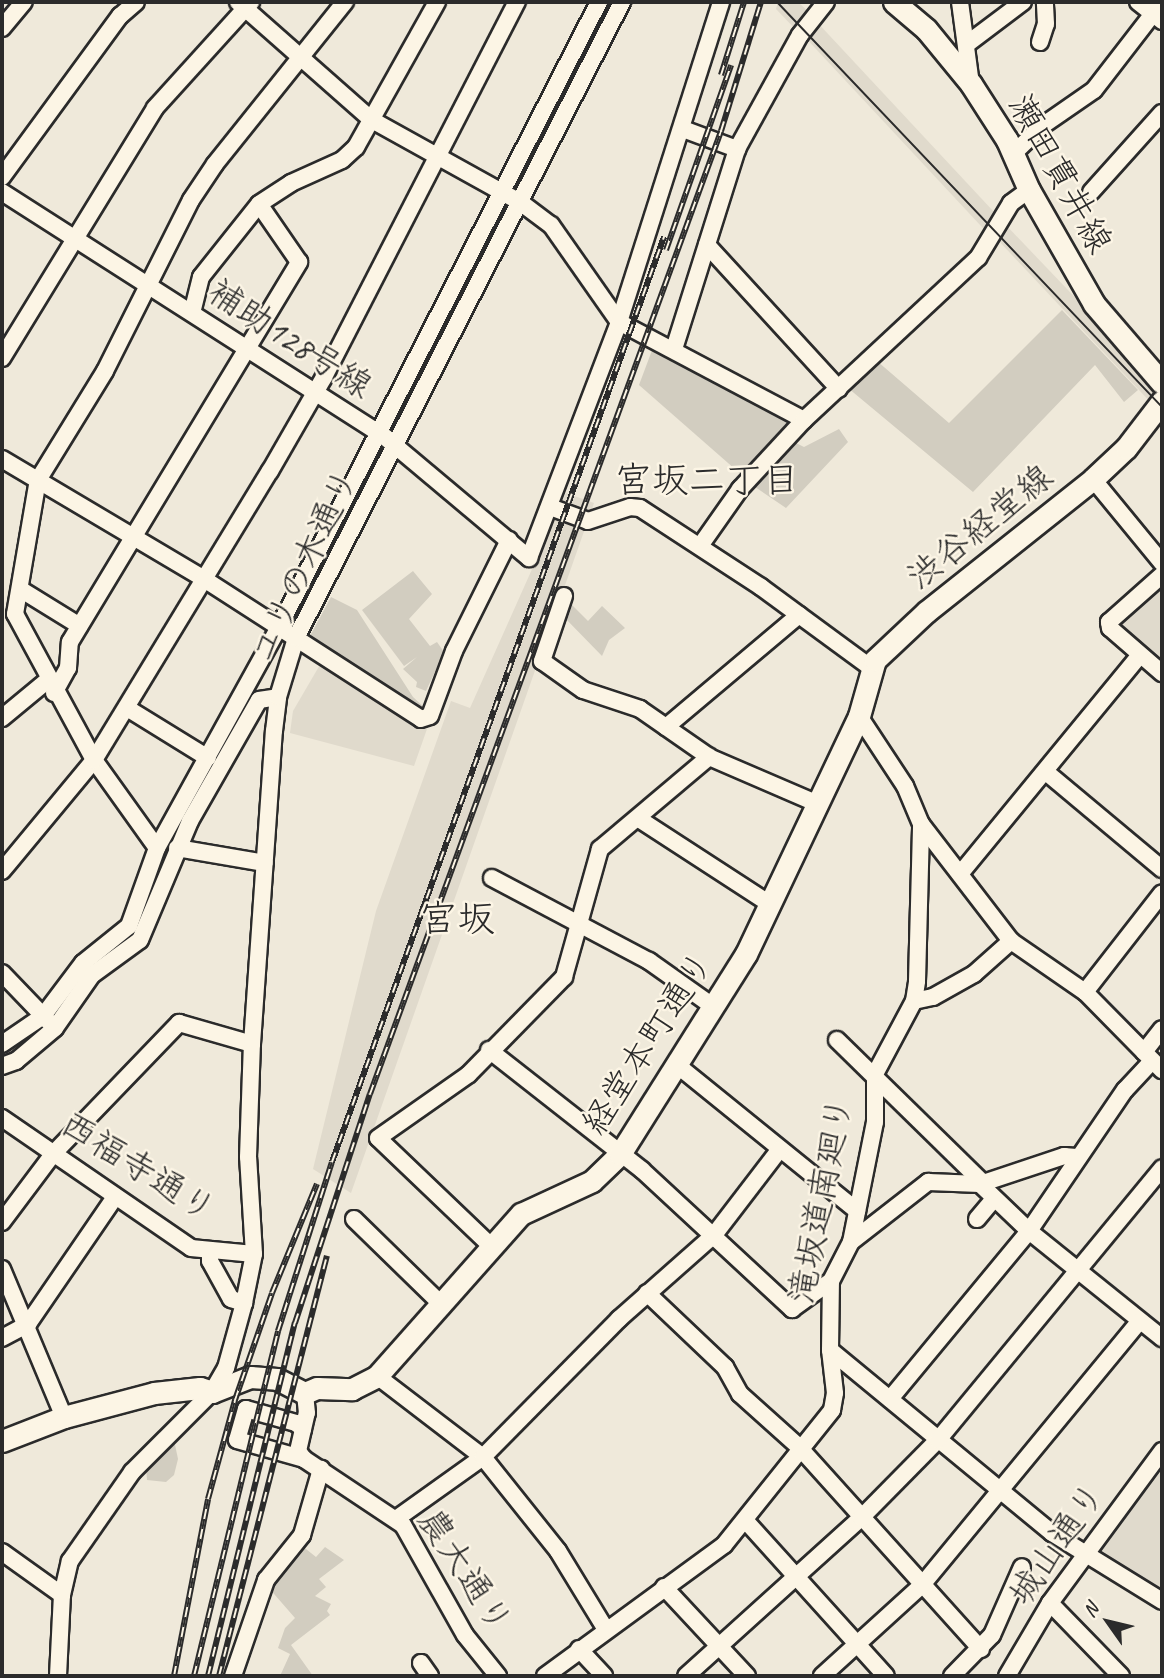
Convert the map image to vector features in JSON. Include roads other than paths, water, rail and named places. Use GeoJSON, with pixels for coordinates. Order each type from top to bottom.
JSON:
{"type":"FeatureCollection","features":[{"type":"Feature","properties":{"kind":"main road","name":"瀬田貫井線"},"geometry":{"type":"LineString","coordinates":[[894,2],[926,29],[971,84],[1014,153],[1029,190],[1094,304],[1162,383]]}},
{"type":"Feature","properties":{"kind":"main road","name":"渋谷経堂線"},"geometry":{"type":"LineString","coordinates":[[870,667],[926,612],[1093,479],[1160,413]]}},
{"type":"Feature","properties":{"kind":"main road"},"geometry":{"type":"LineString","coordinates":[[859,716],[870,667]]}},
{"type":"Feature","properties":{"kind":"main road","name":"経堂本町通り"},"geometry":{"type":"LineString","coordinates":[[305,1393],[317,1388],[352,1389],[377,1376],[443,1306],[491,1246],[521,1214],[592,1181],[620,1154],[714,1007],[770,904],[859,716]]}},
{"type":"Feature","properties":{"kind":"main road"},"geometry":{"type":"LineString","coordinates":[[2,1441],[64,1417],[154,1393],[200,1388],[212,1392],[250,1377],[276,1379],[305,1393]]}},
{"type":"Feature","properties":{"kind":"street"},"geometry":{"type":"LineString","coordinates":[[2,28],[24,2]]}},
{"type":"Feature","properties":{"kind":"street"},"geometry":{"type":"LineString","coordinates":[[2,177],[136,2]]}},
{"type":"Feature","properties":{"kind":"street"},"geometry":{"type":"LineString","coordinates":[[157,848],[94,760],[8,612],[20,589],[38,480],[105,371],[147,285],[215,164],[345,2]]}},
{"type":"Feature","properties":{"kind":"street"},"geometry":{"type":"LineString","coordinates":[[192,313],[201,277],[227,238],[258,204],[291,183],[342,160],[372,120],[437,2]]}},
{"type":"Feature","properties":{"kind":"street"},"geometry":{"type":"LineString","coordinates":[[2,871],[94,760],[316,392],[517,2]]}},
{"type":"Feature","properties":{"kind":"street"},"geometry":{"type":"LineString","coordinates":[[2,1044],[43,1016],[83,963],[129,926],[157,848],[279,627],[599,2]]}},
{"type":"Feature","properties":{"kind":"street","name":"ユリの木通り"},"geometry":{"type":"LineString","coordinates":[[254,1254],[248,1157],[252,1044],[278,697],[296,638],[622,2]]}},
{"type":"Feature","properties":{"kind":"street"},"geometry":{"type":"LineString","coordinates":[[722,2],[619,322],[550,507],[588,521],[629,507],[640,508],[700,546],[870,667]]}},
{"type":"Feature","properties":{"kind":"street"},"geometry":{"type":"LineString","coordinates":[[674,349],[737,149],[800,35],[826,2]]}},
{"type":"Feature","properties":{"kind":"street"},"geometry":{"type":"LineString","coordinates":[[960,2],[971,84]]}},
{"type":"Feature","properties":{"kind":"street"},"geometry":{"type":"LineString","coordinates":[[967,44],[1023,2]]}},
{"type":"Feature","properties":{"kind":"street"},"geometry":{"type":"LineString","coordinates":[[1040,42],[1046,24],[1045,2]]}},
{"type":"Feature","properties":{"kind":"street"},"geometry":{"type":"LineString","coordinates":[[1014,153],[1042,126],[1094,90],[1159,12],[1138,2]]}},
{"type":"Feature","properties":{"kind":"street"},"geometry":{"type":"LineString","coordinates":[[2,358],[155,108],[245,4],[300,58],[372,120],[520,202],[564,239],[619,322],[804,420]]}},
{"type":"Feature","properties":{"kind":"street"},"geometry":{"type":"LineString","coordinates":[[1091,192],[1162,113]]}},
{"type":"Feature","properties":{"kind":"street"},"geometry":{"type":"LineString","coordinates":[[683,129],[737,149]]}},
{"type":"Feature","properties":{"kind":"street"},"geometry":{"type":"LineString","coordinates":[[700,546],[740,489],[804,420],[978,258],[1011,203],[1029,190]]}},
{"type":"Feature","properties":{"kind":"street","name":"補助128号線"},"geometry":{"type":"LineString","coordinates":[[2,192],[379,433],[529,558],[550,507]]}},
{"type":"Feature","properties":{"kind":"street"},"geometry":{"type":"LineString","coordinates":[[2,718],[51,686],[66,672],[70,642],[299,261],[258,204]]}},
{"type":"Feature","properties":{"kind":"street"},"geometry":{"type":"LineString","coordinates":[[707,245],[839,389]]}},
{"type":"Feature","properties":{"kind":"street"},"geometry":{"type":"LineString","coordinates":[[2,458],[204,579],[421,719],[430,716],[454,651],[509,540]]}},
{"type":"Feature","properties":{"kind":"street"},"geometry":{"type":"LineString","coordinates":[[1093,479],[1162,563]]}},
{"type":"Feature","properties":{"kind":"street"},"geometry":{"type":"LineString","coordinates":[[1162,575],[1109,622],[1110,628],[1162,673]]}},
{"type":"Feature","properties":{"kind":"street"},"geometry":{"type":"LineString","coordinates":[[20,589],[80,626]]}},
{"type":"Feature","properties":{"kind":"street"},"geometry":{"type":"LineString","coordinates":[[564,596],[542,661],[583,690],[640,709],[709,757],[816,803]]}},
{"type":"Feature","properties":{"kind":"street"},"geometry":{"type":"LineString","coordinates":[[666,727],[799,615]]}},
{"type":"Feature","properties":{"kind":"street"},"geometry":{"type":"LineString","coordinates":[[960,874],[1140,655]]}},
{"type":"Feature","properties":{"kind":"street"},"geometry":{"type":"LineString","coordinates":[[2,1066],[16,1061],[55,1028],[92,975],[140,940],[177,848],[259,700],[278,697]]}},
{"type":"Feature","properties":{"kind":"street"},"geometry":{"type":"LineString","coordinates":[[127,708],[208,758]]}},
{"type":"Feature","properties":{"kind":"street","name":"滝坂道南廻り"},"geometry":{"type":"LineString","coordinates":[[545,1676],[605,1628],[724,1545],[799,1447],[832,1410],[835,1393],[830,1350],[831,1281],[851,1242],[875,1122],[876,1074],[914,1001],[921,824],[905,786],[859,716]]}},
{"type":"Feature","properties":{"kind":"street"},"geometry":{"type":"LineString","coordinates":[[491,1246],[378,1138],[469,1074],[489,1050],[564,977],[600,849],[639,819],[709,757]]}},
{"type":"Feature","properties":{"kind":"street"},"geometry":{"type":"LineString","coordinates":[[1046,772],[1162,869]]}},
{"type":"Feature","properties":{"kind":"street"},"geometry":{"type":"LineString","coordinates":[[639,819],[770,904]]}},
{"type":"Feature","properties":{"kind":"street"},"geometry":{"type":"LineString","coordinates":[[921,824],[1011,941],[1085,992],[1153,1061]]}},
{"type":"Feature","properties":{"kind":"street"},"geometry":{"type":"LineString","coordinates":[[177,848],[265,863]]}},
{"type":"Feature","properties":{"kind":"street"},"geometry":{"type":"LineString","coordinates":[[492,878],[649,961],[714,1007]]}},
{"type":"Feature","properties":{"kind":"street"},"geometry":{"type":"LineString","coordinates":[[1085,992],[1162,893]]}},
{"type":"Feature","properties":{"kind":"street"},"geometry":{"type":"LineString","coordinates":[[914,1001],[933,997],[974,974],[1011,941]]}},
{"type":"Feature","properties":{"kind":"street"},"geometry":{"type":"LineString","coordinates":[[2,973],[55,1028]]}},
{"type":"Feature","properties":{"kind":"street"},"geometry":{"type":"LineString","coordinates":[[2,1222],[53,1154],[180,1023],[252,1044]]}},
{"type":"Feature","properties":{"kind":"street"},"geometry":{"type":"LineString","coordinates":[[890,1399],[1029,1231],[1076,1157],[1153,1061],[1162,1029]]}},
{"type":"Feature","properties":{"kind":"street"},"geometry":{"type":"LineString","coordinates":[[837,1040],[876,1074],[994,1199],[1029,1231],[1162,1338]]}},
{"type":"Feature","properties":{"kind":"street"},"geometry":{"type":"LineString","coordinates":[[489,1050],[620,1154],[714,1235],[772,1293],[792,1309],[831,1281]]}},
{"type":"Feature","properties":{"kind":"street"},"geometry":{"type":"LineString","coordinates":[[677,1065],[857,1211]]}},
{"type":"Feature","properties":{"kind":"street","name":"西福寺通り"},"geometry":{"type":"LineString","coordinates":[[2,1118],[191,1248],[254,1254]]}},
{"type":"Feature","properties":{"kind":"street"},"geometry":{"type":"LineString","coordinates":[[396,1519],[482,1457],[647,1293],[714,1235],[780,1149]]}},
{"type":"Feature","properties":{"kind":"street"},"geometry":{"type":"LineString","coordinates":[[851,1242],[916,1187],[942,1181],[981,1184],[1063,1156],[1076,1157]]}},
{"type":"Feature","properties":{"kind":"street"},"geometry":{"type":"LineString","coordinates":[[686,1676],[861,1518],[938,1440],[1162,1168]]}},
{"type":"Feature","properties":{"kind":"street"},"geometry":{"type":"LineString","coordinates":[[2,1338],[28,1324],[115,1197]]}},
{"type":"Feature","properties":{"kind":"street"},"geometry":{"type":"LineString","coordinates":[[976,1219],[994,1199]]}},
{"type":"Feature","properties":{"kind":"street"},"geometry":{"type":"LineString","coordinates":[[354,1219],[443,1306]]}},
{"type":"Feature","properties":{"kind":"street"},"geometry":{"type":"LineString","coordinates":[[210,1250],[210,1261],[231,1299],[244,1303]]}},
{"type":"Feature","properties":{"kind":"street"},"geometry":{"type":"LineString","coordinates":[[58,1676],[62,1595],[70,1561],[84,1536],[139,1464],[212,1392],[226,1368],[254,1254]]}},
{"type":"Feature","properties":{"kind":"street"},"geometry":{"type":"LineString","coordinates":[[2,1269],[28,1324],[64,1417]]}},
{"type":"Feature","properties":{"kind":"street"},"geometry":{"type":"LineString","coordinates":[[647,1293],[725,1367],[740,1394],[799,1447],[981,1649]]}},
{"type":"Feature","properties":{"kind":"street"},"geometry":{"type":"LineString","coordinates":[[822,1676],[922,1585],[1140,1321]]}},
{"type":"Feature","properties":{"kind":"street"},"geometry":{"type":"LineString","coordinates":[[830,1350],[1001,1491],[1085,1555],[1162,1601]]}},
{"type":"Feature","properties":{"kind":"street"},"geometry":{"type":"LineString","coordinates":[[377,1376],[482,1457],[558,1551],[605,1628]]}},
{"type":"Feature","properties":{"kind":"street"},"geometry":{"type":"LineString","coordinates":[[304,1459],[298,1451],[303,1429],[305,1393]]}},
{"type":"Feature","properties":{"kind":"street","name":"農大通り"},"geometry":{"type":"LineString","coordinates":[[303,1429],[296,1423],[246,1409],[237,1440],[304,1459],[396,1519],[465,1635],[498,1676]]}},
{"type":"Feature","properties":{"kind":"street","name":"城山通り"},"geometry":{"type":"LineString","coordinates":[[1007,1676],[1050,1603],[1162,1451]]}},
{"type":"Feature","properties":{"kind":"street"},"geometry":{"type":"LineString","coordinates":[[233,1676],[266,1580],[302,1535],[321,1469]]}},
{"type":"Feature","properties":{"kind":"street"},"geometry":{"type":"LineString","coordinates":[[745,1520],[886,1676]]}},
{"type":"Feature","properties":{"kind":"street"},"geometry":{"type":"LineString","coordinates":[[2,1552],[62,1595]]}},
{"type":"Feature","properties":{"kind":"street"},"geometry":{"type":"LineString","coordinates":[[952,1676],[992,1635],[1023,1567]]}},
{"type":"Feature","properties":{"kind":"street"},"geometry":{"type":"LineString","coordinates":[[664,1587],[747,1676]]}},
{"type":"Feature","properties":{"kind":"street"},"geometry":{"type":"LineString","coordinates":[[1050,1603],[1121,1676]]}},
{"type":"Feature","properties":{"kind":"street"},"geometry":{"type":"LineString","coordinates":[[579,1649],[604,1676]]}},
{"type":"Feature","properties":{"kind":"tram line"},"geometry":{"type":"LineString","coordinates":[[777,2],[1162,407]]}},
{"type":"Feature","properties":{"kind":"railway"},"geometry":{"type":"LineString","coordinates":[[721,75],[744,2]]}},
{"type":"Feature","properties":{"kind":"railway"},"geometry":{"type":"LineString","coordinates":[[208,1676],[295,1323],[370,1094],[721,131],[761,2]]}},
{"type":"Feature","properties":{"kind":"railway"},"geometry":{"type":"LineString","coordinates":[[666,250],[731,65]]}},
{"type":"Feature","properties":{"kind":"railway"},"geometry":{"type":"LineString","coordinates":[[194,1676],[278,1331],[332,1162],[664,237]]}},
{"type":"Feature","properties":{"kind":"railway"},"geometry":{"type":"LineString","coordinates":[[174,1676],[208,1499],[235,1400],[272,1293],[317,1184]]}},
{"type":"Feature","properties":{"kind":"railway"},"geometry":{"type":"LineString","coordinates":[[219,1676],[327,1256]]}},
{"type":"Feature","properties":{"kind":"district","name":"宮坂二丁目"},"geometry":{"type":"Point","coordinates":[707,480]}},
{"type":"Feature","properties":{"kind":"district","name":"宮坂"},"geometry":{"type":"Point","coordinates":[457,919]}}]}
